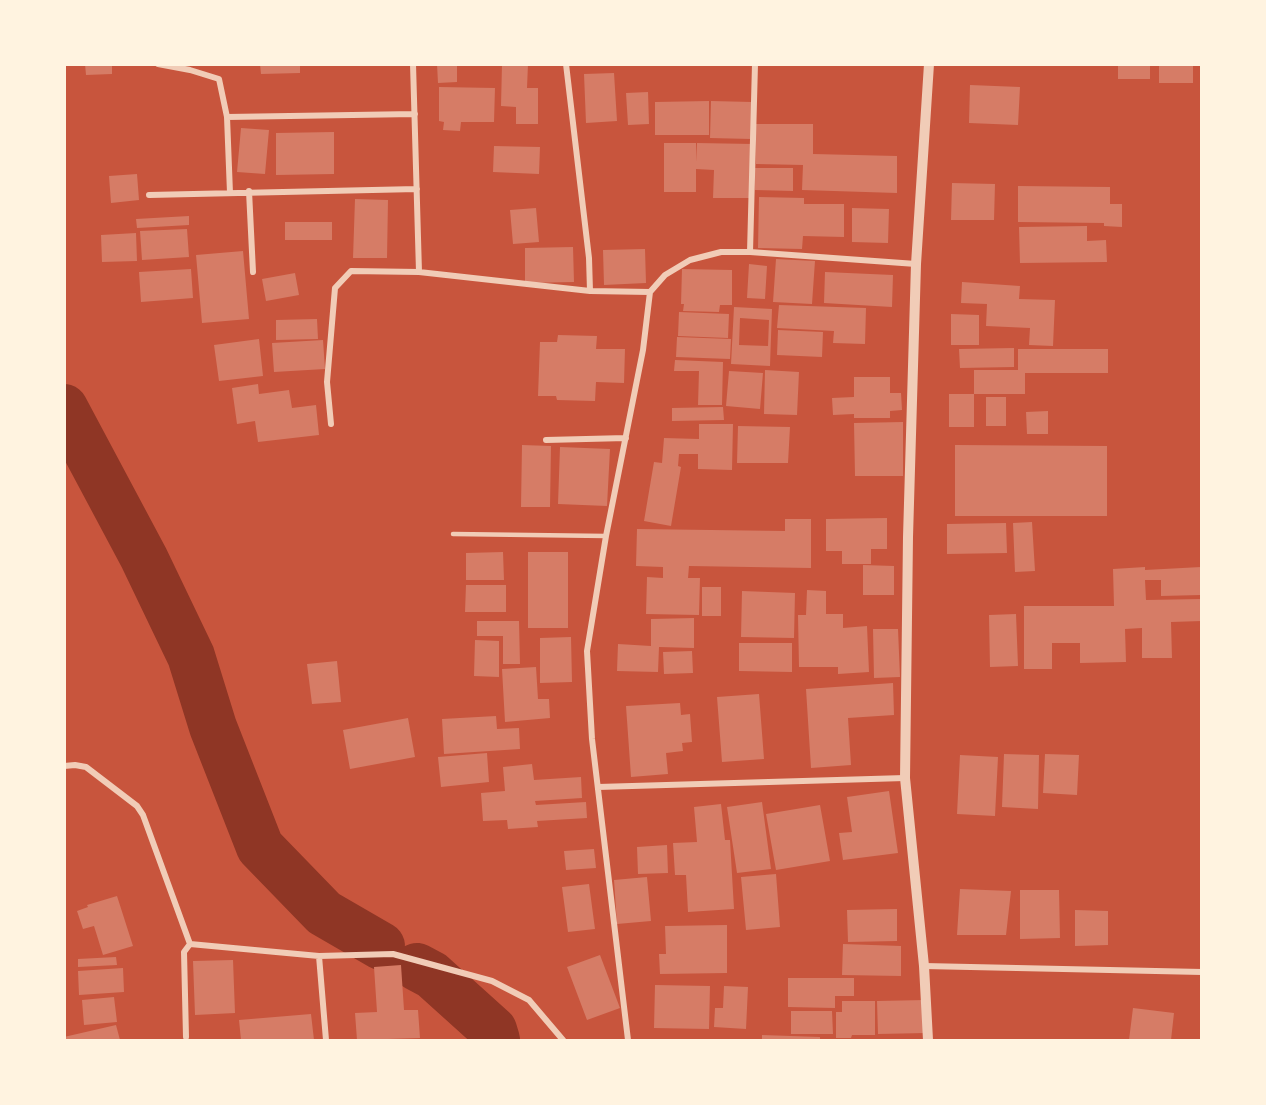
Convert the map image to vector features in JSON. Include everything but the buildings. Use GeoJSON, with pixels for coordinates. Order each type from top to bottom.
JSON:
{"type":"FeatureCollection","features":[{"type":"Feature","properties":{"kind":"street"},"geometry":{"type":"LineString","coordinates":[[158,64],[190,70],[219,80],[227,117],[230,193]]}},
{"type":"Feature","properties":{"kind":"street"},"geometry":{"type":"LineString","coordinates":[[412,64],[419,272]]}},
{"type":"Feature","properties":{"kind":"street"},"geometry":{"type":"LineString","coordinates":[[566,64],[590,258],[590,291]]}},
{"type":"Feature","properties":{"kind":"street"},"geometry":{"type":"LineString","coordinates":[[750,252],[755,64]]}},
{"type":"Feature","properties":{"kind":"street"},"geometry":{"type":"LineString","coordinates":[[928,1041],[924,966],[905,778],[908,537],[916,264],[929,64]]}},
{"type":"Feature","properties":{"kind":"street"},"geometry":{"type":"LineString","coordinates":[[227,117],[415,114]]}},
{"type":"Feature","properties":{"kind":"street"},"geometry":{"type":"LineString","coordinates":[[149,195],[417,189]]}},
{"type":"Feature","properties":{"kind":"street"},"geometry":{"type":"LineString","coordinates":[[249,192],[253,272]]}},
{"type":"Feature","properties":{"kind":"street"},"geometry":{"type":"LineString","coordinates":[[628,1041],[589,702],[587,651],[606,536],[643,350],[650,292],[665,275],[690,260],[721,252],[916,264]]}},
{"type":"Feature","properties":{"kind":"street"},"geometry":{"type":"LineString","coordinates":[[331,424],[327,381],[334,288],[351,271],[419,272],[590,291],[650,292]]}},
{"type":"Feature","properties":{"kind":"street"},"geometry":{"type":"LineString","coordinates":[[546,440],[626,438]]}},
{"type":"Feature","properties":{"kind":"street"},"geometry":{"type":"LineString","coordinates":[[64,766],[86,767],[137,806],[143,815],[190,944]]}},
{"type":"Feature","properties":{"kind":"street"},"geometry":{"type":"LineString","coordinates":[[598,787],[905,778]]}},
{"type":"Feature","properties":{"kind":"street"},"geometry":{"type":"LineString","coordinates":[[190,944],[319,956],[393,954],[492,981],[529,1000],[563,1041]]}},
{"type":"Feature","properties":{"kind":"street"},"geometry":{"type":"LineString","coordinates":[[186,1037],[184,952],[190,944]]}},
{"type":"Feature","properties":{"kind":"street"},"geometry":{"type":"LineString","coordinates":[[319,956],[326,1041]]}},
{"type":"Feature","properties":{"kind":"street"},"geometry":{"type":"LineString","coordinates":[[924,966],[1202,972]]}},
{"type":"Feature","properties":{"kind":"lane"},"geometry":{"type":"LineString","coordinates":[[453,534],[606,536]]}},
{"type":"Feature","properties":{"kind":"waterway"},"geometry":{"type":"LineString","coordinates":[[64,408],[144,558],[191,656],[213,727],[260,847],[324,913],[381,946]]}},
{"type":"Feature","properties":{"kind":"waterway"},"geometry":{"type":"LineString","coordinates":[[417,967],[432,975],[493,1030],[496,1040]]}}]}
